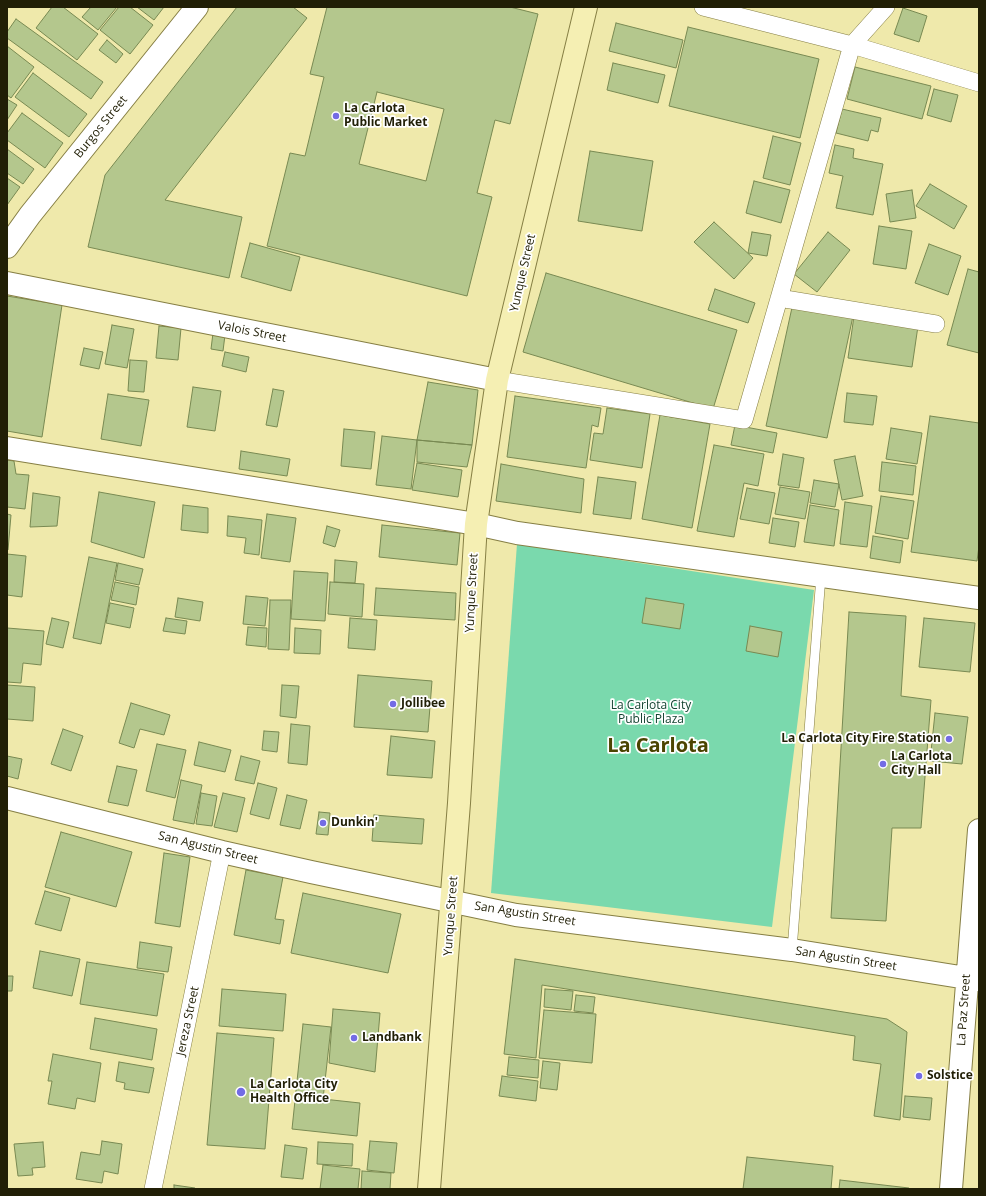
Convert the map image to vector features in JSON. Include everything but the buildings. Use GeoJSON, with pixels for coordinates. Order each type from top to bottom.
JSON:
{"type":"FeatureCollection","features":[{"type":"Feature","properties":{"kind":"main road","name":"Yunque Street"},"geometry":{"type":"LineString","coordinates":[[429,1189],[459,803],[476,524],[497,380],[586,7]]}},
{"type":"Feature","properties":{"kind":"street","name":"Burgos Street"},"geometry":{"type":"LineString","coordinates":[[7,247],[35,209],[197,7]]}},
{"type":"Feature","properties":{"kind":"street"},"geometry":{"type":"LineString","coordinates":[[703,7],[852,45],[979,83]]}},
{"type":"Feature","properties":{"kind":"street"},"geometry":{"type":"LineString","coordinates":[[497,380],[744,420],[852,45],[886,7]]}},
{"type":"Feature","properties":{"kind":"street","name":"Valois Street"},"geometry":{"type":"LineString","coordinates":[[7,283],[497,380]]}},
{"type":"Feature","properties":{"kind":"street"},"geometry":{"type":"LineString","coordinates":[[779,298],[936,324]]}},
{"type":"Feature","properties":{"kind":"street"},"geometry":{"type":"LineString","coordinates":[[7,448],[476,524],[517,533],[979,598]]}},
{"type":"Feature","properties":{"kind":"street","name":"San Agustin Street"},"geometry":{"type":"LineString","coordinates":[[7,798],[222,852],[516,915],[792,950],[973,979]]}},
{"type":"Feature","properties":{"kind":"street","name":"La Paz Street"},"geometry":{"type":"LineString","coordinates":[[951,1189],[973,979],[979,830]]}},
{"type":"Feature","properties":{"kind":"street","name":"Jereza Street"},"geometry":{"type":"LineString","coordinates":[[153,1189],[222,852]]}},
{"type":"Feature","properties":{"kind":"lane"},"geometry":{"type":"LineString","coordinates":[[792,950],[821,576]]}},
{"type":"Feature","properties":{"kind":"green space","name":"La Carlota City Public Plaza"},"geometry":{"type":"Polygon","coordinates":[[[517,544],[814,590],[772,927],[491,893],[517,544]]]}},
{"type":"Feature","properties":{"kind":"place","name":"La Carlota Public Market"},"geometry":{"type":"Point","coordinates":[336,116]}},
{"type":"Feature","properties":{"kind":"place","name":"Jollibee"},"geometry":{"type":"Point","coordinates":[393,704]}},
{"type":"Feature","properties":{"kind":"place","name":"La Carlota City Fire Station"},"geometry":{"type":"Point","coordinates":[949,739]}},
{"type":"Feature","properties":{"kind":"place","name":"La Carlota City Hall"},"geometry":{"type":"Point","coordinates":[883,764]}},
{"type":"Feature","properties":{"kind":"place","name":"Dunkin'"},"geometry":{"type":"Point","coordinates":[323,823]}},
{"type":"Feature","properties":{"kind":"place","name":"Landbank"},"geometry":{"type":"Point","coordinates":[354,1038]}},
{"type":"Feature","properties":{"kind":"place","name":"Solstice"},"geometry":{"type":"Point","coordinates":[919,1076]}},
{"type":"Feature","properties":{"kind":"place","name":"La Carlota City Health Office"},"geometry":{"type":"Point","coordinates":[241,1092]}},
{"type":"Feature","properties":{"kind":"district","name":"La Carlota"},"geometry":{"type":"Point","coordinates":[658,746]}}]}
